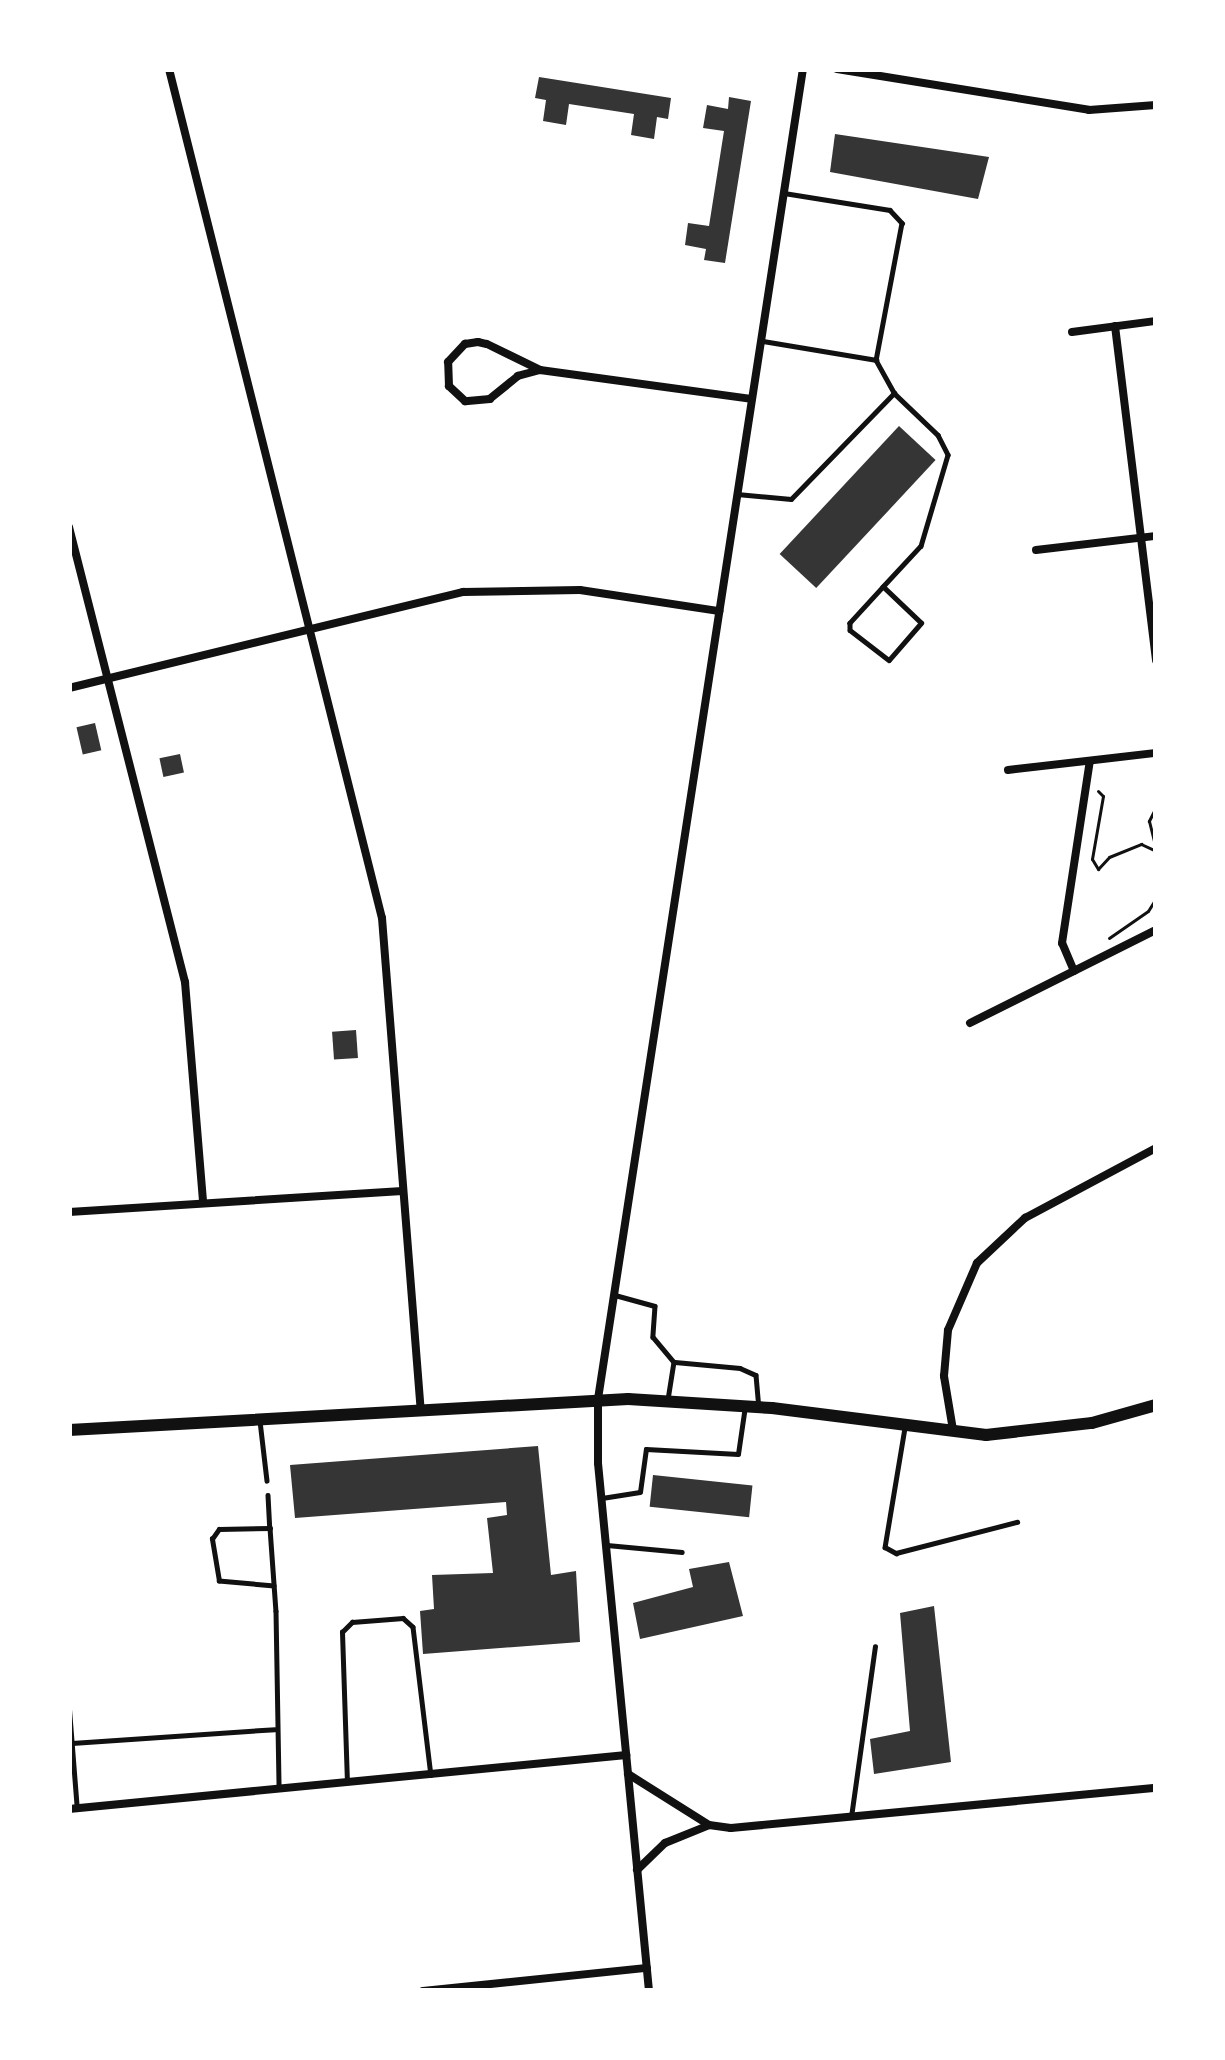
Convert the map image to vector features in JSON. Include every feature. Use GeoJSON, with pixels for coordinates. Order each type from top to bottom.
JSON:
{"type":"FeatureCollection","features":[{"type":"Feature","properties":{"kind":"main road"},"geometry":{"type":"LineString","coordinates":[[69,1430],[598,1399],[752,1406],[953,1432],[1052,1430],[1156,1405]]}},
{"type":"Feature","properties":{"kind":"street"},"geometry":{"type":"LineString","coordinates":[[169,69],[382,918],[420,1406]]}},
{"type":"Feature","properties":{"kind":"street"},"geometry":{"type":"LineString","coordinates":[[649,1991],[602,1498],[598,1399],[803,69]]}},
{"type":"Feature","properties":{"kind":"street"},"geometry":{"type":"LineString","coordinates":[[837,69],[1089,110],[1156,105]]}},
{"type":"Feature","properties":{"kind":"street"},"geometry":{"type":"LineString","coordinates":[[1072,332],[1156,321]]}},
{"type":"Feature","properties":{"kind":"street"},"geometry":{"type":"LineString","coordinates":[[1115,326],[1156,660]]}},
{"type":"Feature","properties":{"kind":"street"},"geometry":{"type":"LineString","coordinates":[[540,370],[518,376],[478,403],[453,392],[446,371],[454,351],[478,342],[540,370],[751,400]]}},
{"type":"Feature","properties":{"kind":"street"},"geometry":{"type":"LineString","coordinates":[[69,527],[185,982],[203,1202]]}},
{"type":"Feature","properties":{"kind":"street"},"geometry":{"type":"LineString","coordinates":[[1036,550],[1156,536]]}},
{"type":"Feature","properties":{"kind":"street"},"geometry":{"type":"LineString","coordinates":[[69,688],[463,592],[580,590],[719,611]]}},
{"type":"Feature","properties":{"kind":"street"},"geometry":{"type":"LineString","coordinates":[[1008,770],[1156,753]]}},
{"type":"Feature","properties":{"kind":"street"},"geometry":{"type":"LineString","coordinates":[[1074,971],[1062,943],[1090,760]]}},
{"type":"Feature","properties":{"kind":"street"},"geometry":{"type":"LineString","coordinates":[[970,1024],[1156,930]]}},
{"type":"Feature","properties":{"kind":"street"},"geometry":{"type":"LineString","coordinates":[[953,1432],[944,1376],[947,1330],[977,1263],[1025,1218],[1156,1148]]}},
{"type":"Feature","properties":{"kind":"street"},"geometry":{"type":"LineString","coordinates":[[69,1212],[402,1192]]}},
{"type":"Feature","properties":{"kind":"street"},"geometry":{"type":"LineString","coordinates":[[73,1809],[626,1755]]}},
{"type":"Feature","properties":{"kind":"street"},"geometry":{"type":"LineString","coordinates":[[627,1774],[709,1825],[731,1828],[1156,1788]]}},
{"type":"Feature","properties":{"kind":"street"},"geometry":{"type":"LineString","coordinates":[[638,1870],[665,1844],[709,1825]]}},
{"type":"Feature","properties":{"kind":"street"},"geometry":{"type":"LineString","coordinates":[[423,1991],[646,1968]]}},
{"type":"Feature","properties":{"kind":"lane"},"geometry":{"type":"LineString","coordinates":[[784,193],[890,210],[902,223],[876,360],[894,393],[938,435],[948,455],[921,546],[883,587],[850,629],[889,660],[921,623],[883,587]]}},
{"type":"Feature","properties":{"kind":"lane"},"geometry":{"type":"LineString","coordinates":[[760,341],[876,360]]}},
{"type":"Feature","properties":{"kind":"lane"},"geometry":{"type":"LineString","coordinates":[[737,494],[791,499],[894,393]]}},
{"type":"Feature","properties":{"kind":"lane"},"geometry":{"type":"LineString","coordinates":[[602,1498],[640,1492],[646,1449],[738,1454],[756,1376],[740,1368],[674,1362],[653,1336],[655,1306],[613,1295]]}},
{"type":"Feature","properties":{"kind":"lane"},"geometry":{"type":"LineString","coordinates":[[668,1400],[674,1362]]}},
{"type":"Feature","properties":{"kind":"lane"},"geometry":{"type":"LineString","coordinates":[[259,1417],[267,1480]]}},
{"type":"Feature","properties":{"kind":"lane"},"geometry":{"type":"LineString","coordinates":[[905,1428],[886,1546],[896,1553],[1017,1522]]}},
{"type":"Feature","properties":{"kind":"lane"},"geometry":{"type":"LineString","coordinates":[[268,1496],[279,1789]]}},
{"type":"Feature","properties":{"kind":"lane"},"geometry":{"type":"LineString","coordinates":[[270,1528],[219,1529],[212,1539],[219,1581],[274,1586]]}},
{"type":"Feature","properties":{"kind":"lane"},"geometry":{"type":"LineString","coordinates":[[607,1545],[682,1552]]}},
{"type":"Feature","properties":{"kind":"lane"},"geometry":{"type":"LineString","coordinates":[[347,1783],[342,1632],[352,1622],[403,1618],[413,1627],[431,1775]]}},
{"type":"Feature","properties":{"kind":"lane"},"geometry":{"type":"LineString","coordinates":[[850,1817],[875,1647]]}},
{"type":"Feature","properties":{"kind":"lane"},"geometry":{"type":"LineString","coordinates":[[69,1703],[73,1809]]}},
{"type":"Feature","properties":{"kind":"lane"},"geometry":{"type":"LineString","coordinates":[[72,1743],[278,1729]]}},
{"type":"Feature","properties":{"kind":"path"},"geometry":{"type":"LineString","coordinates":[[1095,789],[1103,796],[1092,859],[1098,869],[1109,856],[1141,844],[1156,850]]}},
{"type":"Feature","properties":{"kind":"path"},"geometry":{"type":"LineString","coordinates":[[1156,807],[1149,821],[1156,850]]}},
{"type":"Feature","properties":{"kind":"path"},"geometry":{"type":"LineString","coordinates":[[1148,911],[1156,898]]}},
{"type":"Feature","properties":{"kind":"path"},"geometry":{"type":"LineString","coordinates":[[1106,944],[1112,932],[1156,907]]}},
{"type":"Feature","properties":{"kind":"building"},"geometry":{"type":"Polygon","coordinates":[[[539,77],[671,98],[668,119],[657,117],[654,139],[631,135],[634,114],[569,104],[566,125],[543,121],[546,100],[535,98],[539,77]]]}},
{"type":"Feature","properties":{"kind":"building"},"geometry":{"type":"Polygon","coordinates":[[[729,97],[751,101],[725,263],[704,260],[706,249],[685,245],[688,223],[709,226],[724,131],[703,128],[707,105],[728,109],[729,97]]]}},
{"type":"Feature","properties":{"kind":"building"},"geometry":{"type":"Polygon","coordinates":[[[835,134],[989,157],[978,199],[830,172],[835,134]]]}},
{"type":"Feature","properties":{"kind":"building"},"geometry":{"type":"Polygon","coordinates":[[[899,426],[936,460],[816,588],[780,554],[899,426]]]}},
{"type":"Feature","properties":{"kind":"building"},"geometry":{"type":"Polygon","coordinates":[[[95,723],[101,750],[83,755],[76,727],[95,723]]]}},
{"type":"Feature","properties":{"kind":"building"},"geometry":{"type":"Polygon","coordinates":[[[180,754],[184,773],[163,777],[159,758],[180,754]]]}},
{"type":"Feature","properties":{"kind":"building"},"geometry":{"type":"Polygon","coordinates":[[[356,1030],[358,1058],[334,1060],[332,1032],[356,1030]]]}},
{"type":"Feature","properties":{"kind":"building"},"geometry":{"type":"Polygon","coordinates":[[[538,1446],[551,1575],[576,1571],[580,1642],[423,1654],[420,1611],[434,1609],[432,1575],[493,1573],[487,1518],[507,1515],[506,1502],[295,1518],[290,1465],[538,1446]]]}},
{"type":"Feature","properties":{"kind":"building"},"geometry":{"type":"Polygon","coordinates":[[[653,1475],[752,1485],[749,1517],[650,1507],[653,1475]]]}},
{"type":"Feature","properties":{"kind":"building"},"geometry":{"type":"Polygon","coordinates":[[[729,1562],[743,1616],[640,1639],[633,1603],[693,1587],[689,1569],[729,1562]]]}},
{"type":"Feature","properties":{"kind":"building"},"geometry":{"type":"Polygon","coordinates":[[[934,1606],[951,1762],[874,1774],[870,1739],[910,1731],[900,1613],[934,1606]]]}}]}
